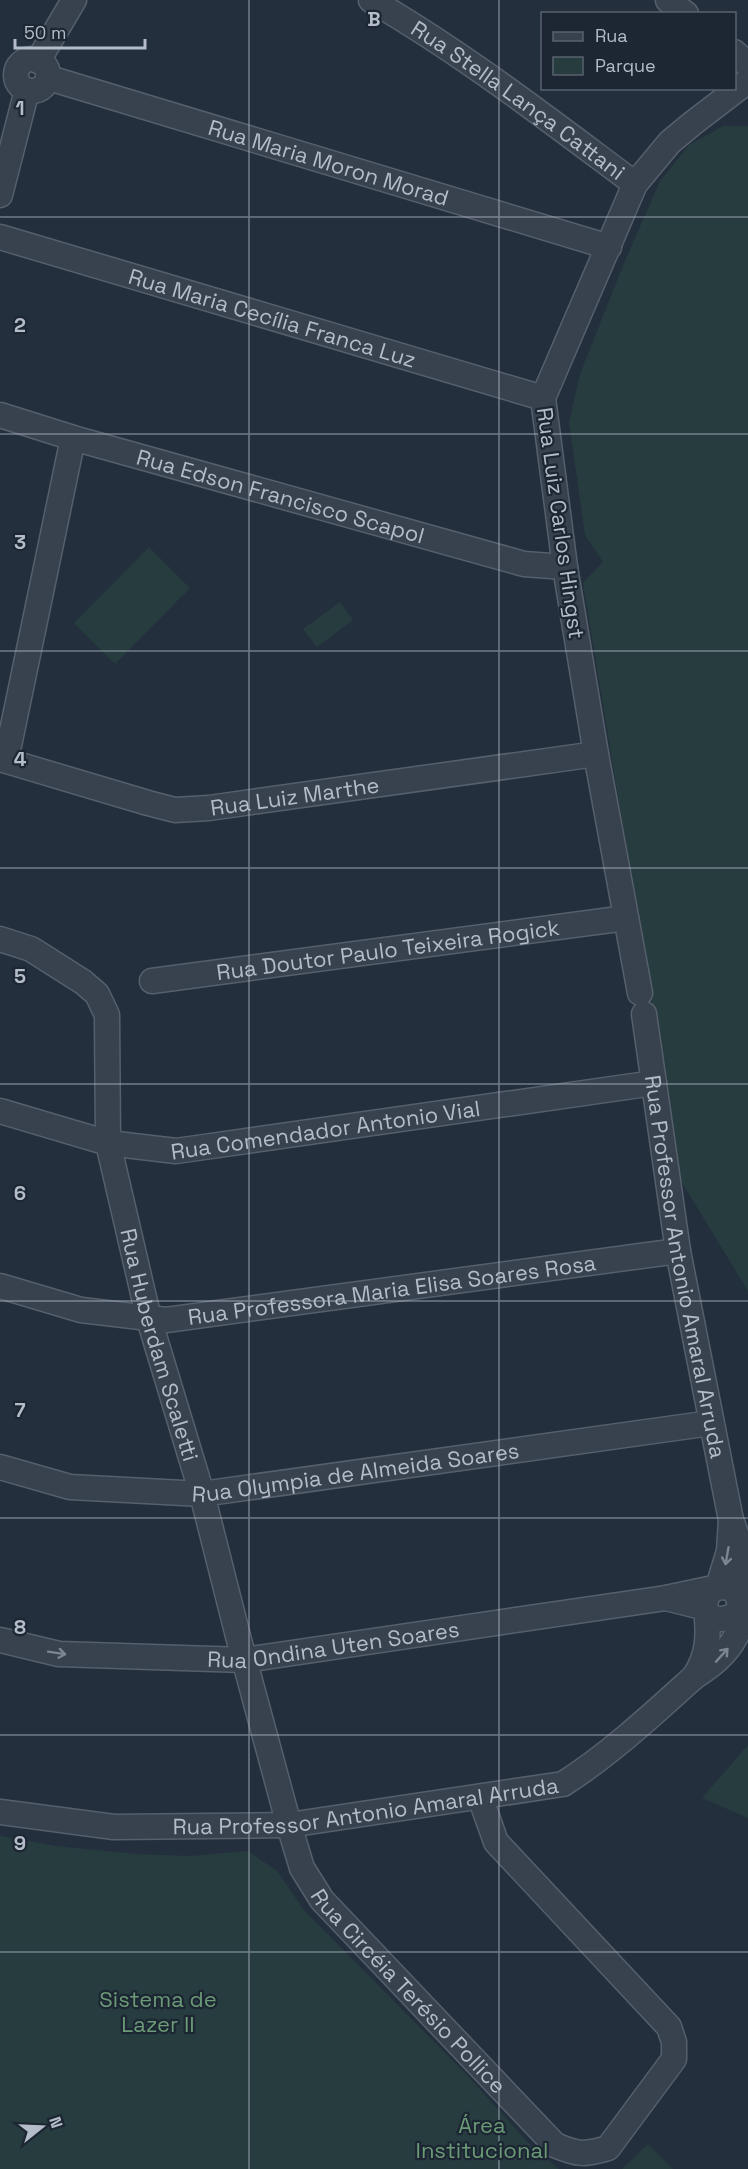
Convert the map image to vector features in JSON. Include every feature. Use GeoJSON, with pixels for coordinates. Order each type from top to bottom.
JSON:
{"type":"FeatureCollection","features":[{"type":"Feature","properties":{"kind":"street"},"geometry":{"type":"LineString","coordinates":[[0,195],[26,73],[74,0]]}},
{"type":"Feature","properties":{"kind":"street","name":"Rua Stella Lança Cattani"},"geometry":{"type":"LineString","coordinates":[[371,0],[408,22],[506,89],[635,184]]}},
{"type":"Feature","properties":{"kind":"street"},"geometry":{"type":"LineString","coordinates":[[668,0],[683,12]]}},
{"type":"Feature","properties":{"kind":"street"},"geometry":{"type":"LineString","coordinates":[[736,53],[748,65]]}},
{"type":"Feature","properties":{"kind":"street","name":"Rua Maria Moron Morad"},"geometry":{"type":"LineString","coordinates":[[26,73],[609,248]]}},
{"type":"Feature","properties":{"kind":"street","name":"Rua Luiz Carlos Hingst"},"geometry":{"type":"LineString","coordinates":[[642,1004],[596,754],[565,567],[543,398],[635,184],[670,142],[748,81]]}},
{"type":"Feature","properties":{"kind":"street","name":"Rua Maria Cecília Franca Luz"},"geometry":{"type":"LineString","coordinates":[[0,237],[543,398]]}},
{"type":"Feature","properties":{"kind":"street","name":"Rua Edson Francisco Scapol"},"geometry":{"type":"LineString","coordinates":[[0,415],[73,438],[524,564],[565,567]]}},
{"type":"Feature","properties":{"kind":"street"},"geometry":{"type":"LineString","coordinates":[[3,759],[73,438]]}},
{"type":"Feature","properties":{"kind":"street","name":"Rua Luiz Marthe"},"geometry":{"type":"LineString","coordinates":[[3,759],[175,810],[232,805],[596,754]]}},
{"type":"Feature","properties":{"kind":"street","name":"Rua Doutor Paulo Teixeira Rogick"},"geometry":{"type":"LineString","coordinates":[[152,981],[626,918]]}},
{"type":"Feature","properties":{"kind":"street","name":"Rua Huberdam Scaletti"},"geometry":{"type":"LineString","coordinates":[[0,939],[31,949],[83,982],[97,994],[107,1015],[108,1143],[149,1319],[202,1494],[244,1660],[290,1825]]}},
{"type":"Feature","properties":{"kind":"street","name":"Rua Professor Antonio Amaral Arruda"},"geometry":{"type":"LineString","coordinates":[[0,1812],[114,1827],[290,1825],[563,1784],[586,1770],[724,1654],[737,1635],[739,1607],[746,1577],[740,1541],[731,1520],[678,1251],[642,1004]]}},
{"type":"Feature","properties":{"kind":"street","name":"Rua Comendador Antonio Vial"},"geometry":{"type":"LineString","coordinates":[[0,1111],[108,1143],[176,1151],[654,1083]]}},
{"type":"Feature","properties":{"kind":"street","name":"Rua Professora Maria Elisa Soares Rosa"},"geometry":{"type":"LineString","coordinates":[[0,1286],[81,1310],[166,1320],[678,1251]]}},
{"type":"Feature","properties":{"kind":"street","name":"Rua Olympia de Almeida Soares"},"geometry":{"type":"LineString","coordinates":[[0,1467],[70,1487],[202,1494],[711,1423]]}},
{"type":"Feature","properties":{"kind":"street"},"geometry":{"type":"LineString","coordinates":[[694,1677],[705,1657],[712,1598],[729,1551],[731,1520]]}},
{"type":"Feature","properties":{"kind":"street","name":"Rua Ondina Uten Soares"},"geometry":{"type":"LineString","coordinates":[[0,1640],[59,1654],[244,1660],[666,1598],[712,1598]]}},
{"type":"Feature","properties":{"kind":"street"},"geometry":{"type":"LineString","coordinates":[[712,1598],[712,1617],[717,1620],[729,1619],[739,1607]]}},
{"type":"Feature","properties":{"kind":"street","name":"Rua Circéia Terésio Pollice"},"geometry":{"type":"LineString","coordinates":[[290,1825],[302,1868],[322,1900],[555,2145],[573,2153],[591,2153],[608,2148],[674,2059],[674,2042],[669,2027],[496,1842],[480,1797]]}},
{"type":"Feature","properties":{"kind":"green space"},"geometry":{"type":"Polygon","coordinates":[[[723,126],[748,126],[748,1291],[681,1181],[583,583],[603,562],[585,535],[569,422],[580,374],[624,263],[660,181],[689,145],[723,126]]]}},
{"type":"Feature","properties":{"kind":"green space"},"geometry":{"type":"Polygon","coordinates":[[[149,547],[190,588],[115,664],[74,623],[149,547]]]}},
{"type":"Feature","properties":{"kind":"green space"},"geometry":{"type":"Polygon","coordinates":[[[340,602],[353,620],[317,647],[303,629],[340,602]]]}},
{"type":"Feature","properties":{"kind":"green space"},"geometry":{"type":"Polygon","coordinates":[[[748,1745],[748,1818],[702,1798],[748,1745]]]}},
{"type":"Feature","properties":{"kind":"green space","name":"Sistema de Lazer II"},"geometry":{"type":"Polygon","coordinates":[[[0,1836],[56,1846],[137,1854],[190,1856],[248,1851],[277,1871],[304,1910],[467,2075],[534,2149],[559,2169],[0,2169],[0,1836]]]}},
{"type":"Feature","properties":{"kind":"green space"},"geometry":{"type":"Polygon","coordinates":[[[648,2144],[673,2169],[622,2169],[648,2144]]]}},
{"type":"Feature","properties":{"kind":"park label","name":"Área Institucional"},"geometry":{"type":"Point","coordinates":[482,2138]}}]}
